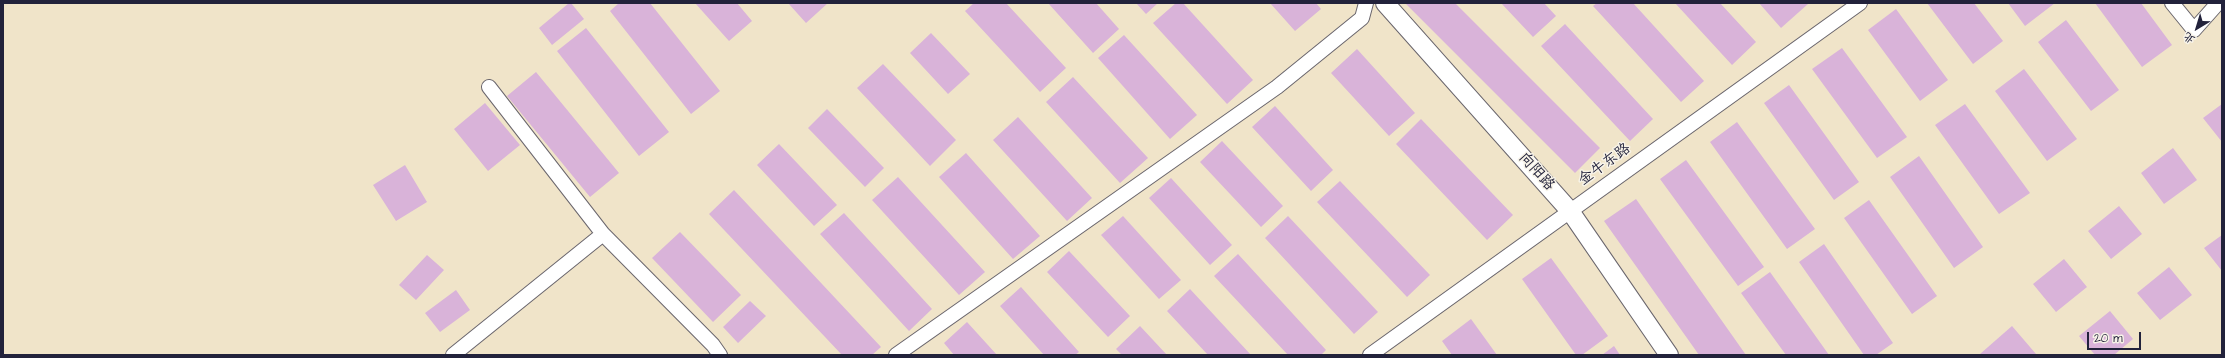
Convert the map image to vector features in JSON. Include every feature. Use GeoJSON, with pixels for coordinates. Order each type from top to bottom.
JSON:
{"type":"FeatureCollection","features":[{"type":"Feature","properties":{"kind":"street"},"geometry":{"type":"LineString","coordinates":[[896,355],[1277,87],[1362,18],[1366,3]]}},
{"type":"Feature","properties":{"kind":"street","name":"向阳路"},"geometry":{"type":"LineString","coordinates":[[1385,3],[1570,210],[1669,355]]}},
{"type":"Feature","properties":{"kind":"street","name":"金牛东路"},"geometry":{"type":"LineString","coordinates":[[1370,355],[1860,3]]}},
{"type":"Feature","properties":{"kind":"street"},"geometry":{"type":"LineString","coordinates":[[2172,3],[2194,30],[2218,3]]}},
{"type":"Feature","properties":{"kind":"street"},"geometry":{"type":"LineString","coordinates":[[488,87],[603,234],[713,345],[720,355]]}},
{"type":"Feature","properties":{"kind":"street"},"geometry":{"type":"LineString","coordinates":[[453,355],[603,234]]}},
{"type":"Feature","properties":{"kind":"building"},"geometry":{"type":"Polygon","coordinates":[[[569,3],[571,3],[584,19],[552,45],[539,28],[569,3]]]}},
{"type":"Feature","properties":{"kind":"building"},"geometry":{"type":"Polygon","coordinates":[[[619,3],[650,3],[720,91],[691,114],[610,11],[619,3]]]}},
{"type":"Feature","properties":{"kind":"building"},"geometry":{"type":"Polygon","coordinates":[[[695,3],[737,3],[752,21],[729,41],[695,3]]]}},
{"type":"Feature","properties":{"kind":"building"},"geometry":{"type":"Polygon","coordinates":[[[788,3],[828,3],[806,23],[788,3]]]}},
{"type":"Feature","properties":{"kind":"building"},"geometry":{"type":"Polygon","coordinates":[[[974,3],[1006,3],[1066,68],[1040,92],[965,11],[974,3]]]}},
{"type":"Feature","properties":{"kind":"building"},"geometry":{"type":"Polygon","coordinates":[[[1048,3],[1096,3],[1119,29],[1093,53],[1048,3]]]}},
{"type":"Feature","properties":{"kind":"building"},"geometry":{"type":"Polygon","coordinates":[[[1136,3],[1158,3],[1146,14],[1136,3]]]}},
{"type":"Feature","properties":{"kind":"building"},"geometry":{"type":"Polygon","coordinates":[[[1176,3],[1183,3],[1253,80],[1227,104],[1153,23],[1176,3]]]}},
{"type":"Feature","properties":{"kind":"building"},"geometry":{"type":"Polygon","coordinates":[[[1270,3],[1316,3],[1321,9],[1295,31],[1270,3]]]}},
{"type":"Feature","properties":{"kind":"building"},"geometry":{"type":"Polygon","coordinates":[[[1405,3],[1455,3],[1600,148],[1575,173],[1405,3]]]}},
{"type":"Feature","properties":{"kind":"building"},"geometry":{"type":"Polygon","coordinates":[[[1501,3],[1544,3],[1556,16],[1533,37],[1501,3]]]}},
{"type":"Feature","properties":{"kind":"building"},"geometry":{"type":"Polygon","coordinates":[[[1597,3],[1633,3],[1704,81],[1681,102],[1593,6],[1597,3]]]}},
{"type":"Feature","properties":{"kind":"building"},"geometry":{"type":"Polygon","coordinates":[[[1675,3],[1720,3],[1756,42],[1732,65],[1675,3]]]}},
{"type":"Feature","properties":{"kind":"building"},"geometry":{"type":"Polygon","coordinates":[[[1759,3],[1807,3],[1808,4],[1781,28],[1759,3]]]}},
{"type":"Feature","properties":{"kind":"building"},"geometry":{"type":"Polygon","coordinates":[[[1927,3],[1974,3],[2003,41],[1973,64],[1927,3]]]}},
{"type":"Feature","properties":{"kind":"building"},"geometry":{"type":"Polygon","coordinates":[[[2008,3],[2055,3],[2025,26],[2008,3]]]}},
{"type":"Feature","properties":{"kind":"building"},"geometry":{"type":"Polygon","coordinates":[[[2095,3],[2141,3],[2172,45],[2142,67],[2095,3]]]}},
{"type":"Feature","properties":{"kind":"building"},"geometry":{"type":"Polygon","coordinates":[[[1896,9],[1948,80],[1920,101],[1868,30],[1896,9]]]}},
{"type":"Feature","properties":{"kind":"building"},"geometry":{"type":"Polygon","coordinates":[[[2066,20],[2119,90],[2091,111],[2038,42],[2066,20]]]}},
{"type":"Feature","properties":{"kind":"building"},"geometry":{"type":"Polygon","coordinates":[[[1565,24],[1653,119],[1630,141],[1541,46],[1565,24]]]}},
{"type":"Feature","properties":{"kind":"building"},"geometry":{"type":"Polygon","coordinates":[[[586,28],[669,132],[639,156],[557,51],[586,28]]]}},
{"type":"Feature","properties":{"kind":"building"},"geometry":{"type":"Polygon","coordinates":[[[931,33],[970,74],[948,94],[910,53],[931,33]]]}},
{"type":"Feature","properties":{"kind":"building"},"geometry":{"type":"Polygon","coordinates":[[[1124,35],[1197,115],[1170,139],[1098,58],[1124,35]]]}},
{"type":"Feature","properties":{"kind":"building"},"geometry":{"type":"Polygon","coordinates":[[[1842,48],[1907,137],[1877,158],[1812,69],[1842,48]]]}},
{"type":"Feature","properties":{"kind":"building"},"geometry":{"type":"Polygon","coordinates":[[[1357,49],[1415,113],[1389,136],[1331,73],[1357,49]]]}},
{"type":"Feature","properties":{"kind":"building"},"geometry":{"type":"Polygon","coordinates":[[[883,64],[956,140],[930,166],[857,88],[883,64]]]}},
{"type":"Feature","properties":{"kind":"building"},"geometry":{"type":"Polygon","coordinates":[[[2024,69],[2077,139],[2047,161],[1995,91],[2024,69]]]}},
{"type":"Feature","properties":{"kind":"building"},"geometry":{"type":"Polygon","coordinates":[[[536,72],[619,173],[590,197],[507,96],[536,72]]]}},
{"type":"Feature","properties":{"kind":"building"},"geometry":{"type":"Polygon","coordinates":[[[1073,77],[1148,158],[1120,183],[1046,102],[1073,77]]]}},
{"type":"Feature","properties":{"kind":"building"},"geometry":{"type":"Polygon","coordinates":[[[1789,85],[1859,182],[1834,200],[1764,103],[1789,85]]]}},
{"type":"Feature","properties":{"kind":"building"},"geometry":{"type":"Polygon","coordinates":[[[485,103],[520,145],[488,171],[454,129],[485,103]]]}},
{"type":"Feature","properties":{"kind":"building"},"geometry":{"type":"Polygon","coordinates":[[[1965,104],[2030,193],[1999,214],[1935,125],[1965,104]]]}},
{"type":"Feature","properties":{"kind":"building"},"geometry":{"type":"Polygon","coordinates":[[[2222,104],[2222,142],[2203,118],[2222,104]]]}},
{"type":"Feature","properties":{"kind":"building"},"geometry":{"type":"Polygon","coordinates":[[[1275,106],[1333,170],[1311,191],[1252,127],[1275,106]]]}},
{"type":"Feature","properties":{"kind":"building"},"geometry":{"type":"Polygon","coordinates":[[[827,109],[884,168],[865,187],[808,128],[827,109]]]}},
{"type":"Feature","properties":{"kind":"building"},"geometry":{"type":"Polygon","coordinates":[[[1018,117],[1092,198],[1067,221],[993,140],[1018,117]]]}},
{"type":"Feature","properties":{"kind":"building"},"geometry":{"type":"Polygon","coordinates":[[[1421,119],[1513,215],[1487,240],[1396,144],[1421,119]]]}},
{"type":"Feature","properties":{"kind":"building"},"geometry":{"type":"Polygon","coordinates":[[[1737,122],[1815,229],[1787,249],[1710,142],[1737,122]]]}},
{"type":"Feature","properties":{"kind":"building"},"geometry":{"type":"Polygon","coordinates":[[[1222,141],[1283,206],[1261,227],[1200,162],[1222,141]]]}},
{"type":"Feature","properties":{"kind":"building"},"geometry":{"type":"Polygon","coordinates":[[[779,144],[837,205],[814,226],[757,165],[779,144]]]}},
{"type":"Feature","properties":{"kind":"building"},"geometry":{"type":"Polygon","coordinates":[[[2173,148],[2197,180],[2164,204],[2141,173],[2173,148]]]}},
{"type":"Feature","properties":{"kind":"building"},"geometry":{"type":"Polygon","coordinates":[[[966,153],[1040,236],[1013,259],[939,177],[966,153]]]}},
{"type":"Feature","properties":{"kind":"building"},"geometry":{"type":"Polygon","coordinates":[[[1919,156],[1983,247],[1954,268],[1890,177],[1919,156]]]}},
{"type":"Feature","properties":{"kind":"building"},"geometry":{"type":"Polygon","coordinates":[[[1686,160],[1764,267],[1738,286],[1660,179],[1686,160]]]}},
{"type":"Feature","properties":{"kind":"building"},"geometry":{"type":"Polygon","coordinates":[[[405,165],[427,202],[396,221],[373,185],[405,165]]]}},
{"type":"Feature","properties":{"kind":"building"},"geometry":{"type":"Polygon","coordinates":[[[898,177],[985,272],[959,295],[872,200],[898,177]]]}},
{"type":"Feature","properties":{"kind":"building"},"geometry":{"type":"Polygon","coordinates":[[[1171,178],[1232,245],[1210,265],[1149,198],[1171,178]]]}},
{"type":"Feature","properties":{"kind":"building"},"geometry":{"type":"Polygon","coordinates":[[[1340,181],[1430,275],[1407,297],[1317,202],[1340,181]]]}},
{"type":"Feature","properties":{"kind":"building"},"geometry":{"type":"Polygon","coordinates":[[[734,190],[881,347],[872,355],[842,355],[709,214],[734,190]]]}},
{"type":"Feature","properties":{"kind":"building"},"geometry":{"type":"Polygon","coordinates":[[[1636,199],[1746,355],[1699,355],[1604,221],[1636,199]]]}},
{"type":"Feature","properties":{"kind":"building"},"geometry":{"type":"Polygon","coordinates":[[[1869,200],[1937,296],[1912,314],[1844,218],[1869,200]]]}},
{"type":"Feature","properties":{"kind":"building"},"geometry":{"type":"Polygon","coordinates":[[[2119,206],[2142,234],[2111,259],[2088,231],[2119,206]]]}},
{"type":"Feature","properties":{"kind":"building"},"geometry":{"type":"Polygon","coordinates":[[[844,213],[932,309],[909,331],[820,234],[844,213]]]}},
{"type":"Feature","properties":{"kind":"building"},"geometry":{"type":"Polygon","coordinates":[[[1123,216],[1181,280],[1159,299],[1101,235],[1123,216]]]}},
{"type":"Feature","properties":{"kind":"building"},"geometry":{"type":"Polygon","coordinates":[[[1288,216],[1378,312],[1354,334],[1265,238],[1288,216]]]}},
{"type":"Feature","properties":{"kind":"building"},"geometry":{"type":"Polygon","coordinates":[[[680,232],[741,295],[713,322],[652,258],[680,232]]]}},
{"type":"Feature","properties":{"kind":"building"},"geometry":{"type":"Polygon","coordinates":[[[2222,235],[2222,271],[2204,248],[2222,235]]]}},
{"type":"Feature","properties":{"kind":"building"},"geometry":{"type":"Polygon","coordinates":[[[1824,244],[1893,343],[1876,355],[1864,355],[1799,262],[1824,244]]]}},
{"type":"Feature","properties":{"kind":"building"},"geometry":{"type":"Polygon","coordinates":[[[1069,251],[1130,316],[1108,337],[1047,272],[1069,251]]]}},
{"type":"Feature","properties":{"kind":"building"},"geometry":{"type":"Polygon","coordinates":[[[1238,254],[1326,350],[1321,355],[1288,355],[1214,276],[1238,254]]]}},
{"type":"Feature","properties":{"kind":"building"},"geometry":{"type":"Polygon","coordinates":[[[427,255],[444,270],[416,300],[399,285],[427,255]]]}},
{"type":"Feature","properties":{"kind":"building"},"geometry":{"type":"Polygon","coordinates":[[[1551,258],[1608,336],[1582,355],[1576,355],[1522,279],[1551,258]]]}},
{"type":"Feature","properties":{"kind":"building"},"geometry":{"type":"Polygon","coordinates":[[[2064,259],[2087,287],[2056,312],[2033,284],[2064,259]]]}},
{"type":"Feature","properties":{"kind":"building"},"geometry":{"type":"Polygon","coordinates":[[[2169,267],[2192,295],[2160,320],[2137,293],[2169,267]]]}},
{"type":"Feature","properties":{"kind":"building"},"geometry":{"type":"Polygon","coordinates":[[[1770,272],[1829,355],[1786,355],[1741,293],[1770,272]]]}},
{"type":"Feature","properties":{"kind":"building"},"geometry":{"type":"Polygon","coordinates":[[[1021,287],[1079,352],[1075,355],[1044,355],[1000,306],[1021,287]]]}},
{"type":"Feature","properties":{"kind":"building"},"geometry":{"type":"Polygon","coordinates":[[[1190,289],[1251,355],[1208,355],[1167,311],[1190,289]]]}},
{"type":"Feature","properties":{"kind":"building"},"geometry":{"type":"Polygon","coordinates":[[[456,290],[470,310],[440,332],[425,313],[456,290]]]}},
{"type":"Feature","properties":{"kind":"building"},"geometry":{"type":"Polygon","coordinates":[[[750,301],[766,316],[738,343],[723,327],[750,301]]]}},
{"type":"Feature","properties":{"kind":"building"},"geometry":{"type":"Polygon","coordinates":[[[2110,311],[2133,339],[2114,355],[2095,355],[2079,336],[2110,311]]]}},
{"type":"Feature","properties":{"kind":"building"},"geometry":{"type":"Polygon","coordinates":[[[1471,319],[1497,355],[1452,355],[1442,341],[1471,319]]]}},
{"type":"Feature","properties":{"kind":"building"},"geometry":{"type":"Polygon","coordinates":[[[967,322],[997,355],[954,355],[944,343],[967,322]]]}},
{"type":"Feature","properties":{"kind":"building"},"geometry":{"type":"Polygon","coordinates":[[[1140,326],[1167,355],[1122,355],[1116,349],[1140,326]]]}},
{"type":"Feature","properties":{"kind":"building"},"geometry":{"type":"Polygon","coordinates":[[[2012,326],[2036,354],[1980,355],[1980,354],[2012,326]]]}},
{"type":"Feature","properties":{"kind":"building"},"geometry":{"type":"Polygon","coordinates":[[[1614,346],[1620,355],[1602,355],[1614,346]]]}}]}
